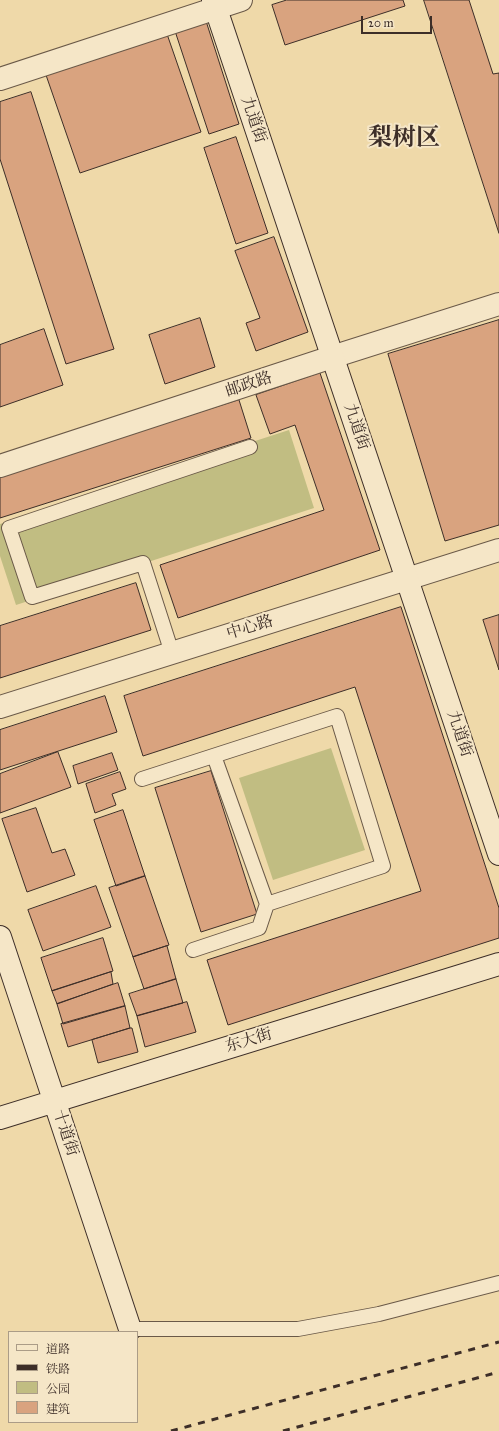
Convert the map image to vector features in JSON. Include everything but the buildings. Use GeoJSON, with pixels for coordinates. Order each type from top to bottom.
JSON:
{"type":"FeatureCollection","features":[{"type":"Feature","properties":{"kind":"street"},"geometry":{"type":"LineString","coordinates":[[0,79],[214,4],[241,0]]}},
{"type":"Feature","properties":{"kind":"street","name":"九道街"},"geometry":{"type":"LineString","coordinates":[[214,4],[499,854]]}},
{"type":"Feature","properties":{"kind":"street","name":"邮政路"},"geometry":{"type":"LineString","coordinates":[[0,466],[499,304]]}},
{"type":"Feature","properties":{"kind":"street","name":"中心路"},"geometry":{"type":"LineString","coordinates":[[0,706],[499,550]]}},
{"type":"Feature","properties":{"kind":"street","name":"十道街"},"geometry":{"type":"LineString","coordinates":[[0,937],[130,1329]]}},
{"type":"Feature","properties":{"kind":"street","name":"东大街"},"geometry":{"type":"LineString","coordinates":[[0,1118],[499,964]]}},
{"type":"Feature","properties":{"kind":"lane"},"geometry":{"type":"LineString","coordinates":[[172,653],[143,563],[32,597],[5,526],[250,447]]}},
{"type":"Feature","properties":{"kind":"lane"},"geometry":{"type":"LineString","coordinates":[[142,779],[337,716],[383,866],[267,904]]}},
{"type":"Feature","properties":{"kind":"lane"},"geometry":{"type":"LineString","coordinates":[[194,950],[259,928],[267,904],[214,756]]}},
{"type":"Feature","properties":{"kind":"lane"},"geometry":{"type":"LineString","coordinates":[[130,1329],[298,1329],[379,1314],[499,1283]]}},
{"type":"Feature","properties":{"kind":"green space"},"geometry":{"type":"Polygon","coordinates":[[[289,430],[314,508],[16,605],[0,556],[0,524],[289,430]]]}},
{"type":"Feature","properties":{"kind":"green space"},"geometry":{"type":"Polygon","coordinates":[[[331,748],[365,850],[273,880],[239,778],[331,748]]]}},
{"type":"Feature","properties":{"kind":"railway"},"geometry":{"type":"LineString","coordinates":[[171,1431],[499,1342]]}},
{"type":"Feature","properties":{"kind":"railway"},"geometry":{"type":"LineString","coordinates":[[283,1431],[499,1372]]}},
{"type":"Feature","properties":{"kind":"district","name":"梨树区"},"geometry":{"type":"Point","coordinates":[404,139]}}]}
